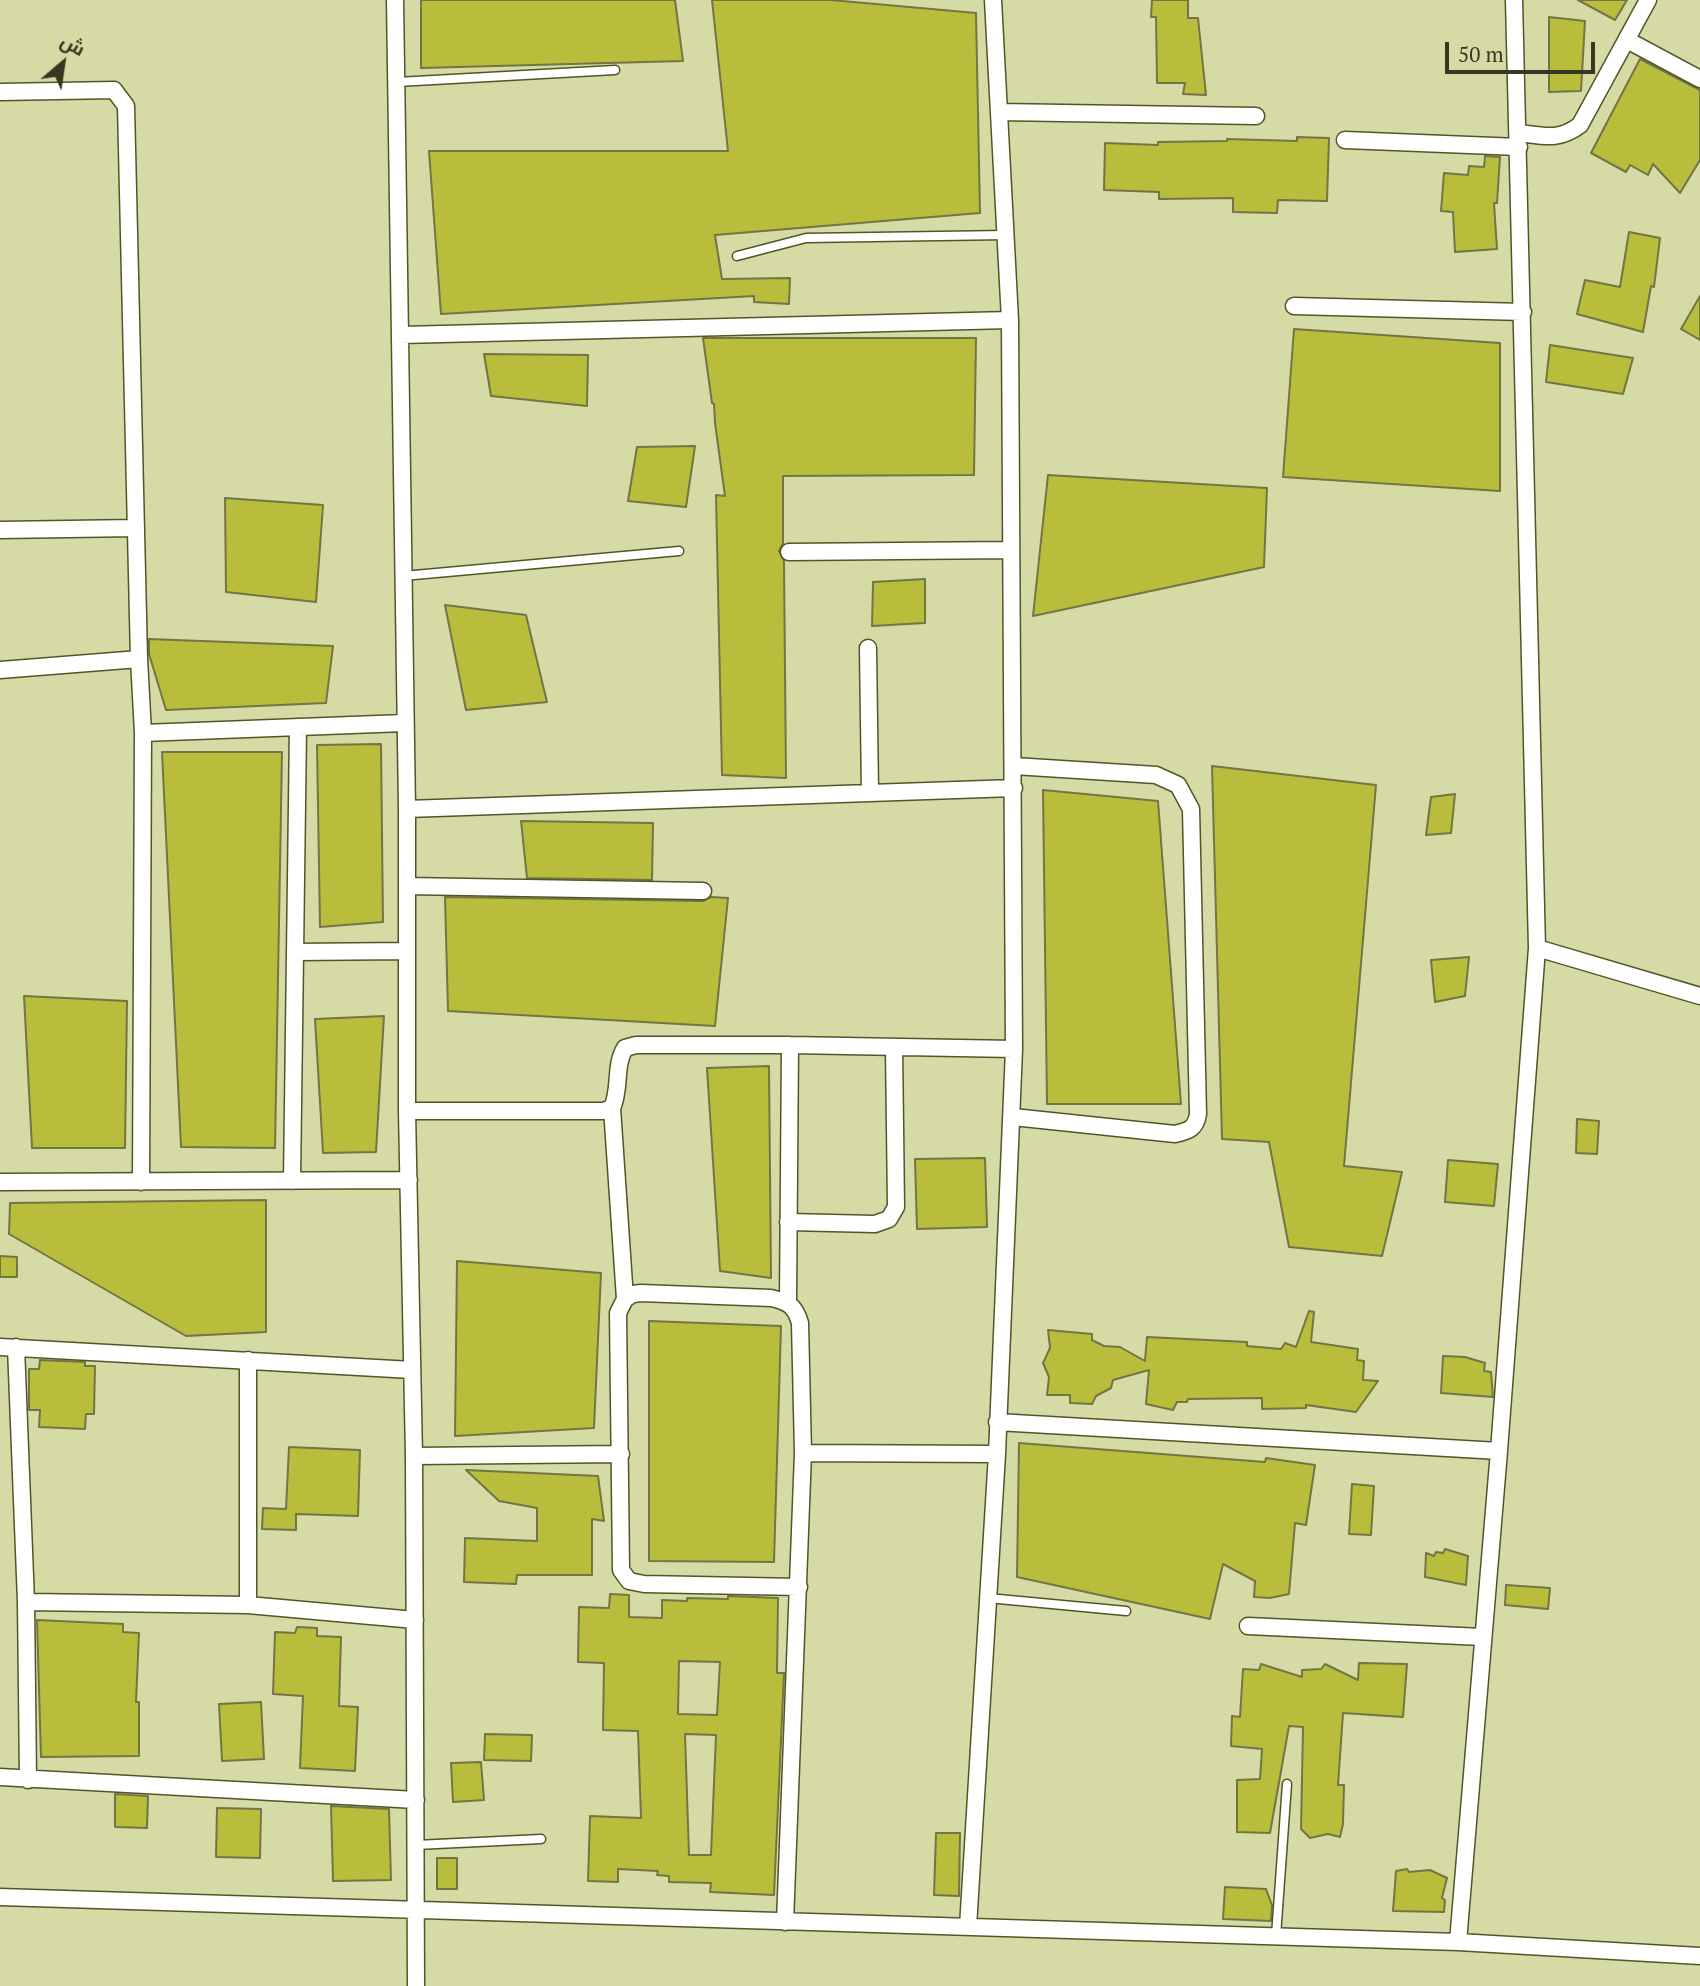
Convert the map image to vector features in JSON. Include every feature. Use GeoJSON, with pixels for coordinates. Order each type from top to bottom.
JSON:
{"type":"FeatureCollection","features":[{"type":"Feature","properties":{"kind":"street"},"geometry":{"type":"LineString","coordinates":[[395,0],[407,809],[407,1111],[414,1456],[416,1986]]}},
{"type":"Feature","properties":{"kind":"street"},"geometry":{"type":"LineString","coordinates":[[968,1927],[997,1454],[1014,1049],[1010,320],[992,0]]}},
{"type":"Feature","properties":{"kind":"street"},"geometry":{"type":"LineString","coordinates":[[1458,1942],[1537,948],[1514,0]]}},
{"type":"Feature","properties":{"kind":"street"},"geometry":{"type":"LineString","coordinates":[[1345,139],[1519,140],[1568,134],[1580,125],[1648,0]]}},
{"type":"Feature","properties":{"kind":"street"},"geometry":{"type":"LineString","coordinates":[[1627,40],[1700,79]]}},
{"type":"Feature","properties":{"kind":"street"},"geometry":{"type":"LineString","coordinates":[[0,92],[114,90],[126,106],[143,733],[141,1181]]}},
{"type":"Feature","properties":{"kind":"street"},"geometry":{"type":"LineString","coordinates":[[999,112],[1256,116]]}},
{"type":"Feature","properties":{"kind":"street"},"geometry":{"type":"LineString","coordinates":[[1294,306],[1523,312]]}},
{"type":"Feature","properties":{"kind":"street"},"geometry":{"type":"LineString","coordinates":[[401,335],[1010,320]]}},
{"type":"Feature","properties":{"kind":"street"},"geometry":{"type":"LineString","coordinates":[[0,530],[136,527]]}},
{"type":"Feature","properties":{"kind":"street"},"geometry":{"type":"LineString","coordinates":[[789,552],[1011,550]]}},
{"type":"Feature","properties":{"kind":"street"},"geometry":{"type":"LineString","coordinates":[[868,648],[870,793]]}},
{"type":"Feature","properties":{"kind":"street"},"geometry":{"type":"LineString","coordinates":[[0,670],[139,660]]}},
{"type":"Feature","properties":{"kind":"street"},"geometry":{"type":"LineString","coordinates":[[143,733],[404,723]]}},
{"type":"Feature","properties":{"kind":"street"},"geometry":{"type":"LineString","coordinates":[[292,1181],[298,727]]}},
{"type":"Feature","properties":{"kind":"street"},"geometry":{"type":"LineString","coordinates":[[1013,1117],[1175,1134],[1188,1131],[1196,1124],[1198,1114],[1191,809],[1178,785],[1156,775],[1014,766]]}},
{"type":"Feature","properties":{"kind":"street"},"geometry":{"type":"LineString","coordinates":[[407,809],[1014,788]]}},
{"type":"Feature","properties":{"kind":"street"},"geometry":{"type":"LineString","coordinates":[[407,886],[703,891]]}},
{"type":"Feature","properties":{"kind":"street"},"geometry":{"type":"LineString","coordinates":[[1537,948],[1700,996]]}},
{"type":"Feature","properties":{"kind":"street"},"geometry":{"type":"LineString","coordinates":[[295,952],[406,951]]}},
{"type":"Feature","properties":{"kind":"street"},"geometry":{"type":"LineString","coordinates":[[625,1299],[612,1108],[616,1099],[620,1057],[625,1048],[636,1045],[790,1045],[1014,1049]]}},
{"type":"Feature","properties":{"kind":"street"},"geometry":{"type":"LineString","coordinates":[[788,1302],[790,1045]]}},
{"type":"Feature","properties":{"kind":"street"},"geometry":{"type":"LineString","coordinates":[[788,1222],[875,1224],[889,1219],[896,1207],[894,1047]]}},
{"type":"Feature","properties":{"kind":"street"},"geometry":{"type":"LineString","coordinates":[[407,1111],[603,1111],[612,1108]]}},
{"type":"Feature","properties":{"kind":"street"},"geometry":{"type":"LineString","coordinates":[[0,1182],[409,1180]]}},
{"type":"Feature","properties":{"kind":"street"},"geometry":{"type":"LineString","coordinates":[[785,1922],[799,1587],[803,1453],[800,1323],[796,1310],[788,1302],[771,1298],[632,1294],[625,1299],[618,1313],[621,1570],[629,1581],[644,1584],[799,1587]]}},
{"type":"Feature","properties":{"kind":"street"},"geometry":{"type":"LineString","coordinates":[[28,1780],[26,1602],[8,1347],[412,1370]]}},
{"type":"Feature","properties":{"kind":"street"},"geometry":{"type":"LineString","coordinates":[[248,1360],[248,1605]]}},
{"type":"Feature","properties":{"kind":"street"},"geometry":{"type":"LineString","coordinates":[[997,1422],[1499,1451]]}},
{"type":"Feature","properties":{"kind":"street"},"geometry":{"type":"LineString","coordinates":[[803,1453],[997,1454]]}},
{"type":"Feature","properties":{"kind":"street"},"geometry":{"type":"LineString","coordinates":[[414,1456],[621,1454]]}},
{"type":"Feature","properties":{"kind":"street"},"geometry":{"type":"LineString","coordinates":[[26,1602],[248,1605],[415,1620]]}},
{"type":"Feature","properties":{"kind":"street"},"geometry":{"type":"LineString","coordinates":[[1248,1626],[1482,1637]]}},
{"type":"Feature","properties":{"kind":"street"},"geometry":{"type":"LineString","coordinates":[[0,1777],[416,1800]]}},
{"type":"Feature","properties":{"kind":"street"},"geometry":{"type":"LineString","coordinates":[[0,1897],[1458,1942],[1700,1956]]}},
{"type":"Feature","properties":{"kind":"lane"},"geometry":{"type":"LineString","coordinates":[[397,82],[615,70]]}},
{"type":"Feature","properties":{"kind":"lane"},"geometry":{"type":"LineString","coordinates":[[737,257],[806,238],[1006,235]]}},
{"type":"Feature","properties":{"kind":"lane"},"geometry":{"type":"LineString","coordinates":[[403,576],[679,551]]}},
{"type":"Feature","properties":{"kind":"lane"},"geometry":{"type":"LineString","coordinates":[[988,1598],[1126,1611]]}},
{"type":"Feature","properties":{"kind":"lane"},"geometry":{"type":"LineString","coordinates":[[1276,1936],[1287,1784]]}},
{"type":"Feature","properties":{"kind":"lane"},"geometry":{"type":"LineString","coordinates":[[416,1845],[541,1839]]}},
{"type":"Feature","properties":{"kind":"building"},"geometry":{"type":"Polygon","coordinates":[[[421,0],[675,0],[683,61],[421,68],[421,0]]]}},
{"type":"Feature","properties":{"kind":"building"},"geometry":{"type":"Polygon","coordinates":[[[712,0],[831,0],[976,13],[980,213],[715,235],[722,279],[790,278],[789,304],[754,302],[754,296],[441,314],[429,151],[728,151],[712,0]]]}},
{"type":"Feature","properties":{"kind":"building"},"geometry":{"type":"Polygon","coordinates":[[[1152,0],[1188,0],[1188,18],[1198,18],[1206,95],[1183,94],[1185,83],[1157,83],[1156,17],[1151,17],[1152,0]]]}},
{"type":"Feature","properties":{"kind":"building"},"geometry":{"type":"Polygon","coordinates":[[[1578,0],[1627,0],[1615,20],[1578,0]]]}},
{"type":"Feature","properties":{"kind":"building"},"geometry":{"type":"Polygon","coordinates":[[[1549,17],[1585,21],[1581,91],[1549,92],[1549,17]]]}},
{"type":"Feature","properties":{"kind":"building"},"geometry":{"type":"Polygon","coordinates":[[[1640,59],[1700,90],[1700,160],[1680,193],[1653,164],[1648,175],[1630,165],[1626,172],[1591,153],[1640,59]]]}},
{"type":"Feature","properties":{"kind":"building"},"geometry":{"type":"Polygon","coordinates":[[[1297,137],[1329,138],[1327,201],[1278,200],[1277,213],[1233,212],[1233,198],[1159,199],[1159,192],[1104,190],[1105,143],[1158,145],[1158,142],[1227,139],[1297,141],[1297,137]]]}},
{"type":"Feature","properties":{"kind":"building"},"geometry":{"type":"Polygon","coordinates":[[[1485,156],[1500,157],[1497,203],[1494,203],[1497,249],[1455,252],[1453,212],[1441,211],[1444,173],[1468,175],[1469,166],[1484,167],[1485,156]]]}},
{"type":"Feature","properties":{"kind":"building"},"geometry":{"type":"Polygon","coordinates":[[[1629,232],[1660,238],[1654,287],[1651,286],[1643,332],[1577,314],[1585,280],[1620,287],[1629,232]]]}},
{"type":"Feature","properties":{"kind":"building"},"geometry":{"type":"Polygon","coordinates":[[[1700,296],[1700,340],[1681,329],[1700,296]]]}},
{"type":"Feature","properties":{"kind":"building"},"geometry":{"type":"Polygon","coordinates":[[[1294,329],[1500,343],[1500,491],[1283,477],[1294,329]]]}},
{"type":"Feature","properties":{"kind":"building"},"geometry":{"type":"Polygon","coordinates":[[[703,338],[976,338],[974,475],[783,476],[783,543],[779,551],[784,561],[786,778],[722,775],[716,495],[725,496],[703,338]]]}},
{"type":"Feature","properties":{"kind":"building"},"geometry":{"type":"Polygon","coordinates":[[[1550,345],[1633,358],[1623,394],[1546,382],[1550,345]]]}},
{"type":"Feature","properties":{"kind":"building"},"geometry":{"type":"Polygon","coordinates":[[[484,354],[588,355],[587,406],[491,396],[484,354]]]}},
{"type":"Feature","properties":{"kind":"building"},"geometry":{"type":"Polygon","coordinates":[[[695,446],[686,507],[628,501],[637,447],[695,446]]]}},
{"type":"Feature","properties":{"kind":"building"},"geometry":{"type":"Polygon","coordinates":[[[1048,475],[1267,488],[1264,567],[1033,616],[1048,475]]]}},
{"type":"Feature","properties":{"kind":"building"},"geometry":{"type":"Polygon","coordinates":[[[225,498],[323,505],[316,602],[226,592],[225,498]]]}},
{"type":"Feature","properties":{"kind":"building"},"geometry":{"type":"Polygon","coordinates":[[[925,579],[925,623],[872,626],[873,582],[925,579]]]}},
{"type":"Feature","properties":{"kind":"building"},"geometry":{"type":"Polygon","coordinates":[[[445,605],[526,615],[547,702],[466,710],[445,605]]]}},
{"type":"Feature","properties":{"kind":"building"},"geometry":{"type":"Polygon","coordinates":[[[149,639],[333,646],[326,703],[166,710],[149,654],[149,639]]]}},
{"type":"Feature","properties":{"kind":"building"},"geometry":{"type":"Polygon","coordinates":[[[381,744],[383,922],[320,927],[317,745],[381,744]]]}},
{"type":"Feature","properties":{"kind":"building"},"geometry":{"type":"Polygon","coordinates":[[[162,752],[282,752],[275,1148],[181,1147],[162,752]]]}},
{"type":"Feature","properties":{"kind":"building"},"geometry":{"type":"Polygon","coordinates":[[[1212,766],[1376,785],[1344,1166],[1402,1172],[1382,1256],[1289,1247],[1269,1142],[1222,1139],[1212,766]]]}},
{"type":"Feature","properties":{"kind":"building"},"geometry":{"type":"Polygon","coordinates":[[[1043,790],[1158,801],[1181,1104],[1047,1104],[1043,790]]]}},
{"type":"Feature","properties":{"kind":"building"},"geometry":{"type":"Polygon","coordinates":[[[1455,794],[1451,833],[1426,835],[1431,797],[1455,794]]]}},
{"type":"Feature","properties":{"kind":"building"},"geometry":{"type":"Polygon","coordinates":[[[521,821],[653,823],[652,880],[527,878],[521,821]]]}},
{"type":"Feature","properties":{"kind":"building"},"geometry":{"type":"Polygon","coordinates":[[[445,897],[703,901],[711,897],[728,898],[715,1026],[448,1011],[445,897]]]}},
{"type":"Feature","properties":{"kind":"building"},"geometry":{"type":"Polygon","coordinates":[[[1469,957],[1465,996],[1435,1002],[1431,960],[1469,957]]]}},
{"type":"Feature","properties":{"kind":"building"},"geometry":{"type":"Polygon","coordinates":[[[24,996],[127,1001],[125,1148],[32,1148],[24,996]]]}},
{"type":"Feature","properties":{"kind":"building"},"geometry":{"type":"Polygon","coordinates":[[[384,1016],[376,1152],[323,1153],[315,1019],[384,1016]]]}},
{"type":"Feature","properties":{"kind":"building"},"geometry":{"type":"Polygon","coordinates":[[[769,1066],[771,1278],[720,1271],[707,1068],[769,1066]]]}},
{"type":"Feature","properties":{"kind":"building"},"geometry":{"type":"Polygon","coordinates":[[[1577,1119],[1599,1121],[1597,1154],[1576,1153],[1577,1119]]]}},
{"type":"Feature","properties":{"kind":"building"},"geometry":{"type":"Polygon","coordinates":[[[985,1158],[987,1227],[917,1229],[915,1159],[985,1158]]]}},
{"type":"Feature","properties":{"kind":"building"},"geometry":{"type":"Polygon","coordinates":[[[1448,1160],[1498,1164],[1494,1206],[1445,1202],[1448,1160]]]}},
{"type":"Feature","properties":{"kind":"building"},"geometry":{"type":"Polygon","coordinates":[[[266,1200],[266,1332],[186,1336],[9,1234],[10,1203],[266,1200]]]}},
{"type":"Feature","properties":{"kind":"building"},"geometry":{"type":"Polygon","coordinates":[[[0,1256],[17,1257],[17,1277],[0,1277],[0,1256]]]}},
{"type":"Feature","properties":{"kind":"building"},"geometry":{"type":"Polygon","coordinates":[[[457,1261],[601,1273],[594,1428],[455,1436],[457,1261]]]}},
{"type":"Feature","properties":{"kind":"building"},"geometry":{"type":"Polygon","coordinates":[[[1309,1311],[1314,1312],[1311,1342],[1358,1349],[1357,1360],[1364,1361],[1363,1380],[1378,1381],[1356,1412],[1306,1405],[1306,1408],[1262,1409],[1262,1398],[1188,1399],[1187,1402],[1177,1402],[1173,1410],[1146,1404],[1149,1370],[1113,1380],[1111,1388],[1096,1396],[1092,1404],[1070,1403],[1070,1395],[1047,1395],[1049,1377],[1043,1363],[1050,1348],[1048,1330],[1092,1334],[1092,1340],[1104,1346],[1120,1347],[1145,1361],[1147,1337],[1247,1342],[1247,1346],[1281,1349],[1285,1343],[1296,1347],[1309,1311]]]}},
{"type":"Feature","properties":{"kind":"building"},"geometry":{"type":"Polygon","coordinates":[[[649,1321],[781,1326],[774,1562],[649,1561],[649,1321]]]}},
{"type":"Feature","properties":{"kind":"building"},"geometry":{"type":"Polygon","coordinates":[[[1443,1356],[1465,1357],[1485,1363],[1484,1371],[1491,1372],[1493,1397],[1441,1393],[1443,1356]]]}},
{"type":"Feature","properties":{"kind":"building"},"geometry":{"type":"Polygon","coordinates":[[[40,1360],[85,1362],[85,1366],[95,1366],[94,1414],[86,1414],[85,1429],[39,1427],[40,1410],[29,1410],[29,1369],[39,1369],[40,1360]]]}},
{"type":"Feature","properties":{"kind":"building"},"geometry":{"type":"Polygon","coordinates":[[[1019,1443],[1265,1462],[1266,1458],[1315,1465],[1306,1525],[1295,1523],[1289,1594],[1270,1598],[1254,1597],[1255,1581],[1223,1564],[1210,1619],[1017,1577],[1019,1443]]]}},
{"type":"Feature","properties":{"kind":"building"},"geometry":{"type":"Polygon","coordinates":[[[289,1447],[360,1450],[358,1516],[296,1514],[296,1530],[262,1529],[263,1508],[286,1509],[289,1447]]]}},
{"type":"Feature","properties":{"kind":"building"},"geometry":{"type":"Polygon","coordinates":[[[466,1470],[598,1476],[604,1521],[592,1519],[592,1575],[517,1575],[516,1584],[464,1582],[465,1538],[537,1541],[537,1508],[499,1501],[466,1470]]]}},
{"type":"Feature","properties":{"kind":"building"},"geometry":{"type":"Polygon","coordinates":[[[1352,1484],[1374,1486],[1371,1535],[1349,1534],[1352,1484]]]}},
{"type":"Feature","properties":{"kind":"building"},"geometry":{"type":"Polygon","coordinates":[[[1445,1549],[1468,1556],[1466,1585],[1425,1577],[1426,1553],[1434,1556],[1436,1552],[1443,1553],[1445,1549]]]}},
{"type":"Feature","properties":{"kind":"building"},"geometry":{"type":"Polygon","coordinates":[[[1506,1585],[1550,1588],[1548,1609],[1505,1605],[1506,1585]]]}},
{"type":"Feature","properties":{"kind":"building"},"geometry":{"type":"Polygon","coordinates":[[[610,1594],[629,1595],[629,1617],[662,1618],[662,1600],[728,1599],[728,1596],[778,1598],[777,1673],[784,1673],[774,1895],[710,1892],[711,1883],[669,1882],[669,1876],[657,1875],[658,1871],[618,1869],[618,1882],[588,1881],[590,1816],[641,1818],[638,1731],[603,1730],[604,1663],[578,1662],[579,1607],[609,1608],[610,1594]],[[679,1661],[678,1714],[717,1715],[720,1662],[679,1661]],[[685,1734],[689,1855],[711,1855],[716,1735],[685,1734]]]}},
{"type":"Feature","properties":{"kind":"building"},"geometry":{"type":"Polygon","coordinates":[[[37,1620],[123,1624],[123,1632],[139,1633],[136,1702],[139,1702],[139,1756],[41,1757],[37,1620]]]}},
{"type":"Feature","properties":{"kind":"building"},"geometry":{"type":"Polygon","coordinates":[[[297,1627],[317,1628],[317,1636],[341,1637],[339,1706],[358,1707],[355,1771],[300,1768],[303,1696],[273,1694],[275,1632],[295,1633],[297,1627]]]}},
{"type":"Feature","properties":{"kind":"building"},"geometry":{"type":"Polygon","coordinates":[[[1359,1663],[1407,1664],[1403,1717],[1343,1713],[1338,1785],[1344,1785],[1340,1837],[1328,1834],[1310,1838],[1301,1829],[1303,1727],[1289,1726],[1270,1833],[1237,1832],[1237,1780],[1260,1779],[1262,1749],[1231,1746],[1232,1716],[1240,1717],[1243,1669],[1259,1670],[1261,1664],[1302,1677],[1302,1670],[1321,1669],[1325,1664],[1358,1680],[1359,1663]]]}},
{"type":"Feature","properties":{"kind":"building"},"geometry":{"type":"Polygon","coordinates":[[[261,1702],[264,1759],[222,1761],[219,1704],[261,1702]]]}},
{"type":"Feature","properties":{"kind":"building"},"geometry":{"type":"Polygon","coordinates":[[[485,1734],[532,1735],[531,1761],[484,1760],[485,1734]]]}},
{"type":"Feature","properties":{"kind":"building"},"geometry":{"type":"Polygon","coordinates":[[[481,1762],[484,1800],[453,1802],[451,1763],[481,1762]]]}},
{"type":"Feature","properties":{"kind":"building"},"geometry":{"type":"Polygon","coordinates":[[[115,1794],[148,1796],[147,1828],[115,1827],[115,1794]]]}},
{"type":"Feature","properties":{"kind":"building"},"geometry":{"type":"Polygon","coordinates":[[[331,1806],[389,1809],[391,1880],[333,1881],[331,1806]]]}},
{"type":"Feature","properties":{"kind":"building"},"geometry":{"type":"Polygon","coordinates":[[[217,1808],[261,1809],[260,1858],[216,1857],[217,1808]]]}},
{"type":"Feature","properties":{"kind":"building"},"geometry":{"type":"Polygon","coordinates":[[[936,1833],[960,1833],[959,1896],[934,1895],[936,1833]]]}},
{"type":"Feature","properties":{"kind":"building"},"geometry":{"type":"Polygon","coordinates":[[[437,1858],[457,1858],[457,1889],[437,1889],[437,1858]]]}},
{"type":"Feature","properties":{"kind":"building"},"geometry":{"type":"Polygon","coordinates":[[[1407,1869],[1409,1872],[1430,1870],[1447,1878],[1442,1898],[1445,1900],[1444,1912],[1393,1911],[1396,1871],[1407,1869]]]}},
{"type":"Feature","properties":{"kind":"building"},"geometry":{"type":"Polygon","coordinates":[[[1225,1887],[1266,1889],[1272,1905],[1271,1921],[1223,1919],[1225,1887]]]}}]}
